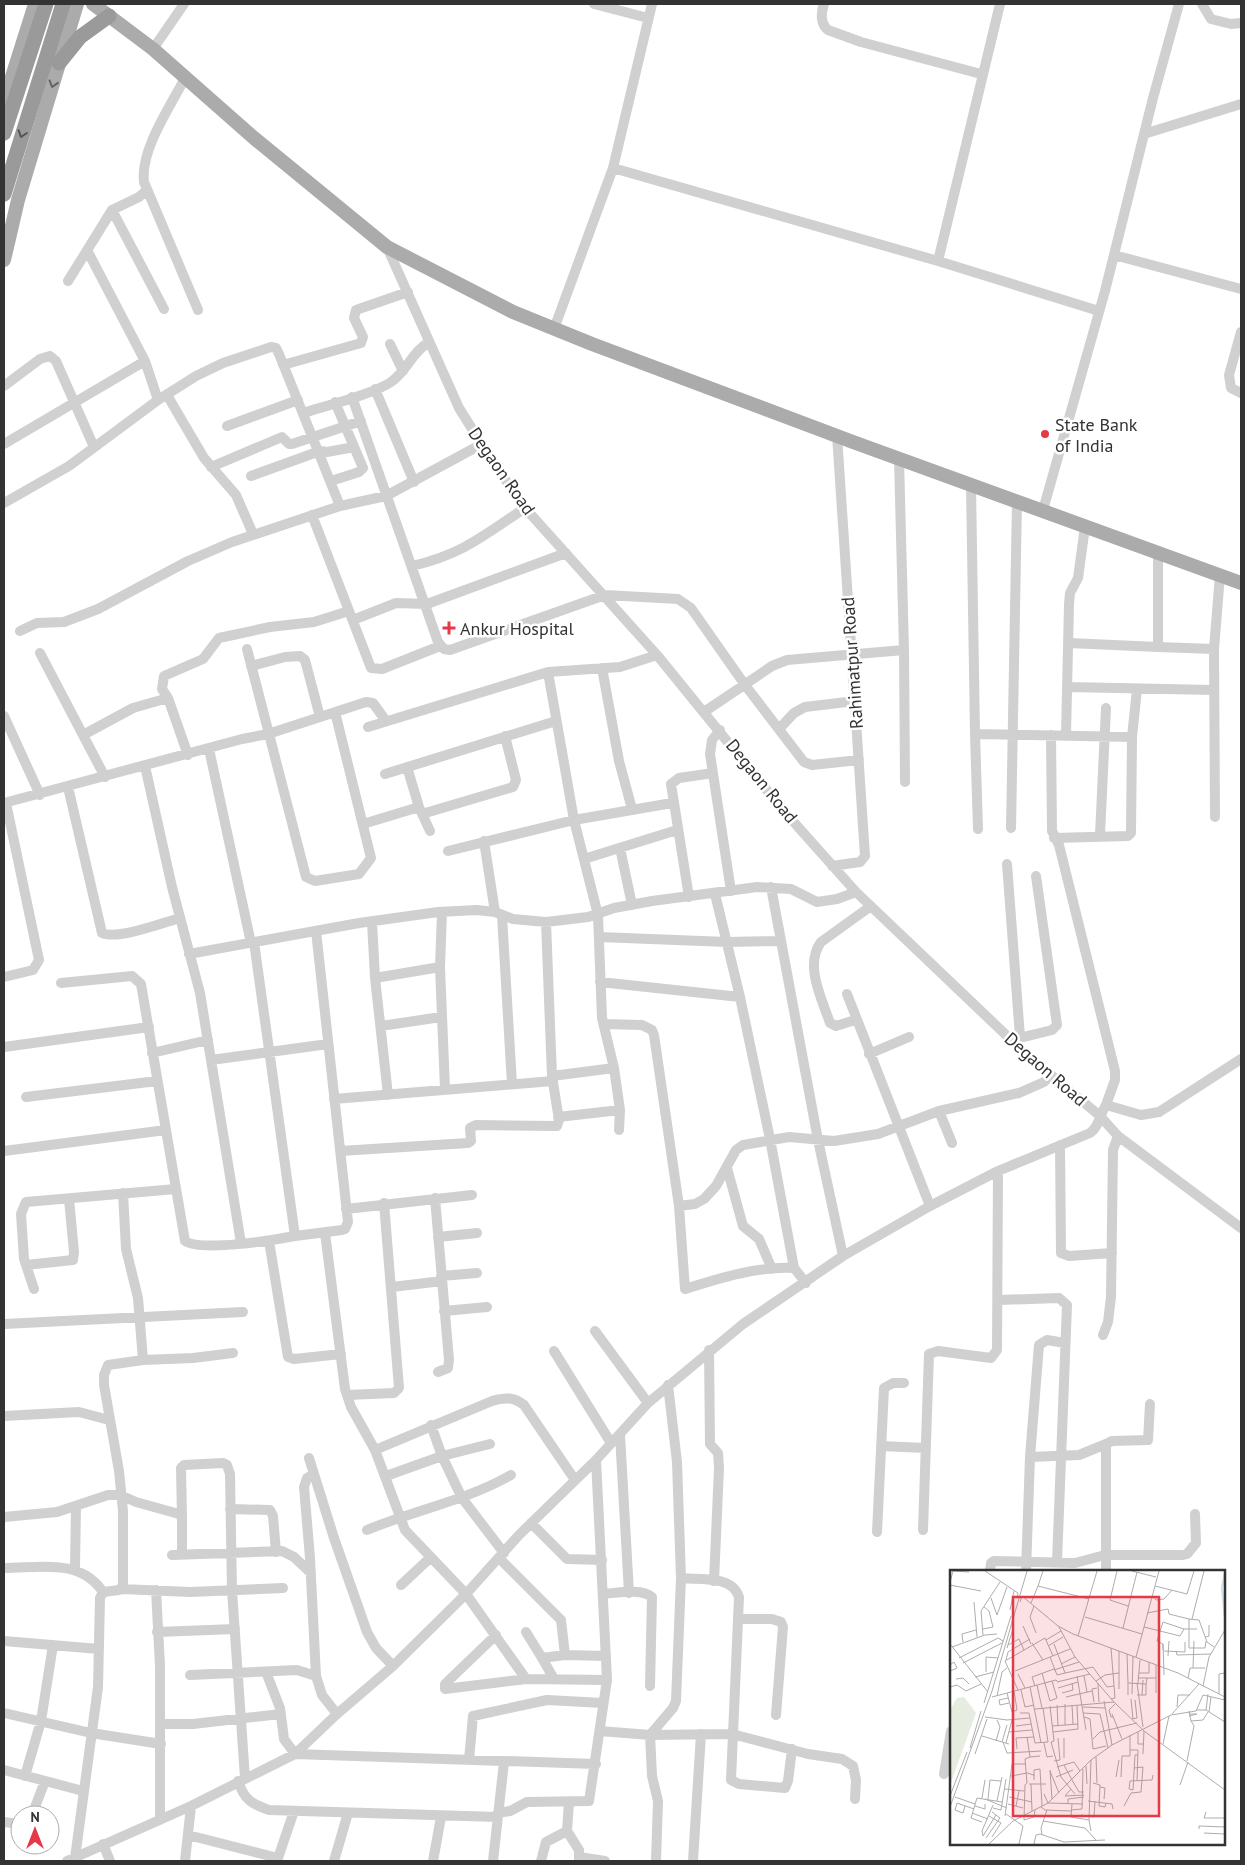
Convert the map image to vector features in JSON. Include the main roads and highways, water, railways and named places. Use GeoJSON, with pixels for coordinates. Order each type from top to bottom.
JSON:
{"type":"FeatureCollection","features":[{"type":"Feature","properties":{"kind":"highway"},"geometry":{"type":"LineString","coordinates":[[4,133],[46,4]]}},
{"type":"Feature","properties":{"kind":"highway"},"geometry":{"type":"LineString","coordinates":[[4,194],[63,4]]}},
{"type":"Feature","properties":{"kind":"highway"},"geometry":{"type":"LineString","coordinates":[[59,63],[80,37],[109,16]]}},
{"type":"Feature","properties":{"kind":"main road"},"geometry":{"type":"LineString","coordinates":[[4,102],[35,4]]}},
{"type":"Feature","properties":{"kind":"main road"},"geometry":{"type":"LineString","coordinates":[[4,260],[18,200],[77,4]]}},
{"type":"Feature","properties":{"kind":"main road"},"geometry":{"type":"LineString","coordinates":[[93,4],[154,49],[313,188],[387,247],[513,312],[899,460],[1043,510],[1158,554],[1241,583]]}},
{"type":"Feature","properties":{"kind":"place","name":"State Bank of India"},"geometry":{"type":"Point","coordinates":[1045,434]}},
{"type":"Feature","properties":{"kind":"place","name":"Ankur Hospital"},"geometry":{"type":"Point","coordinates":[449,628]}}]}
